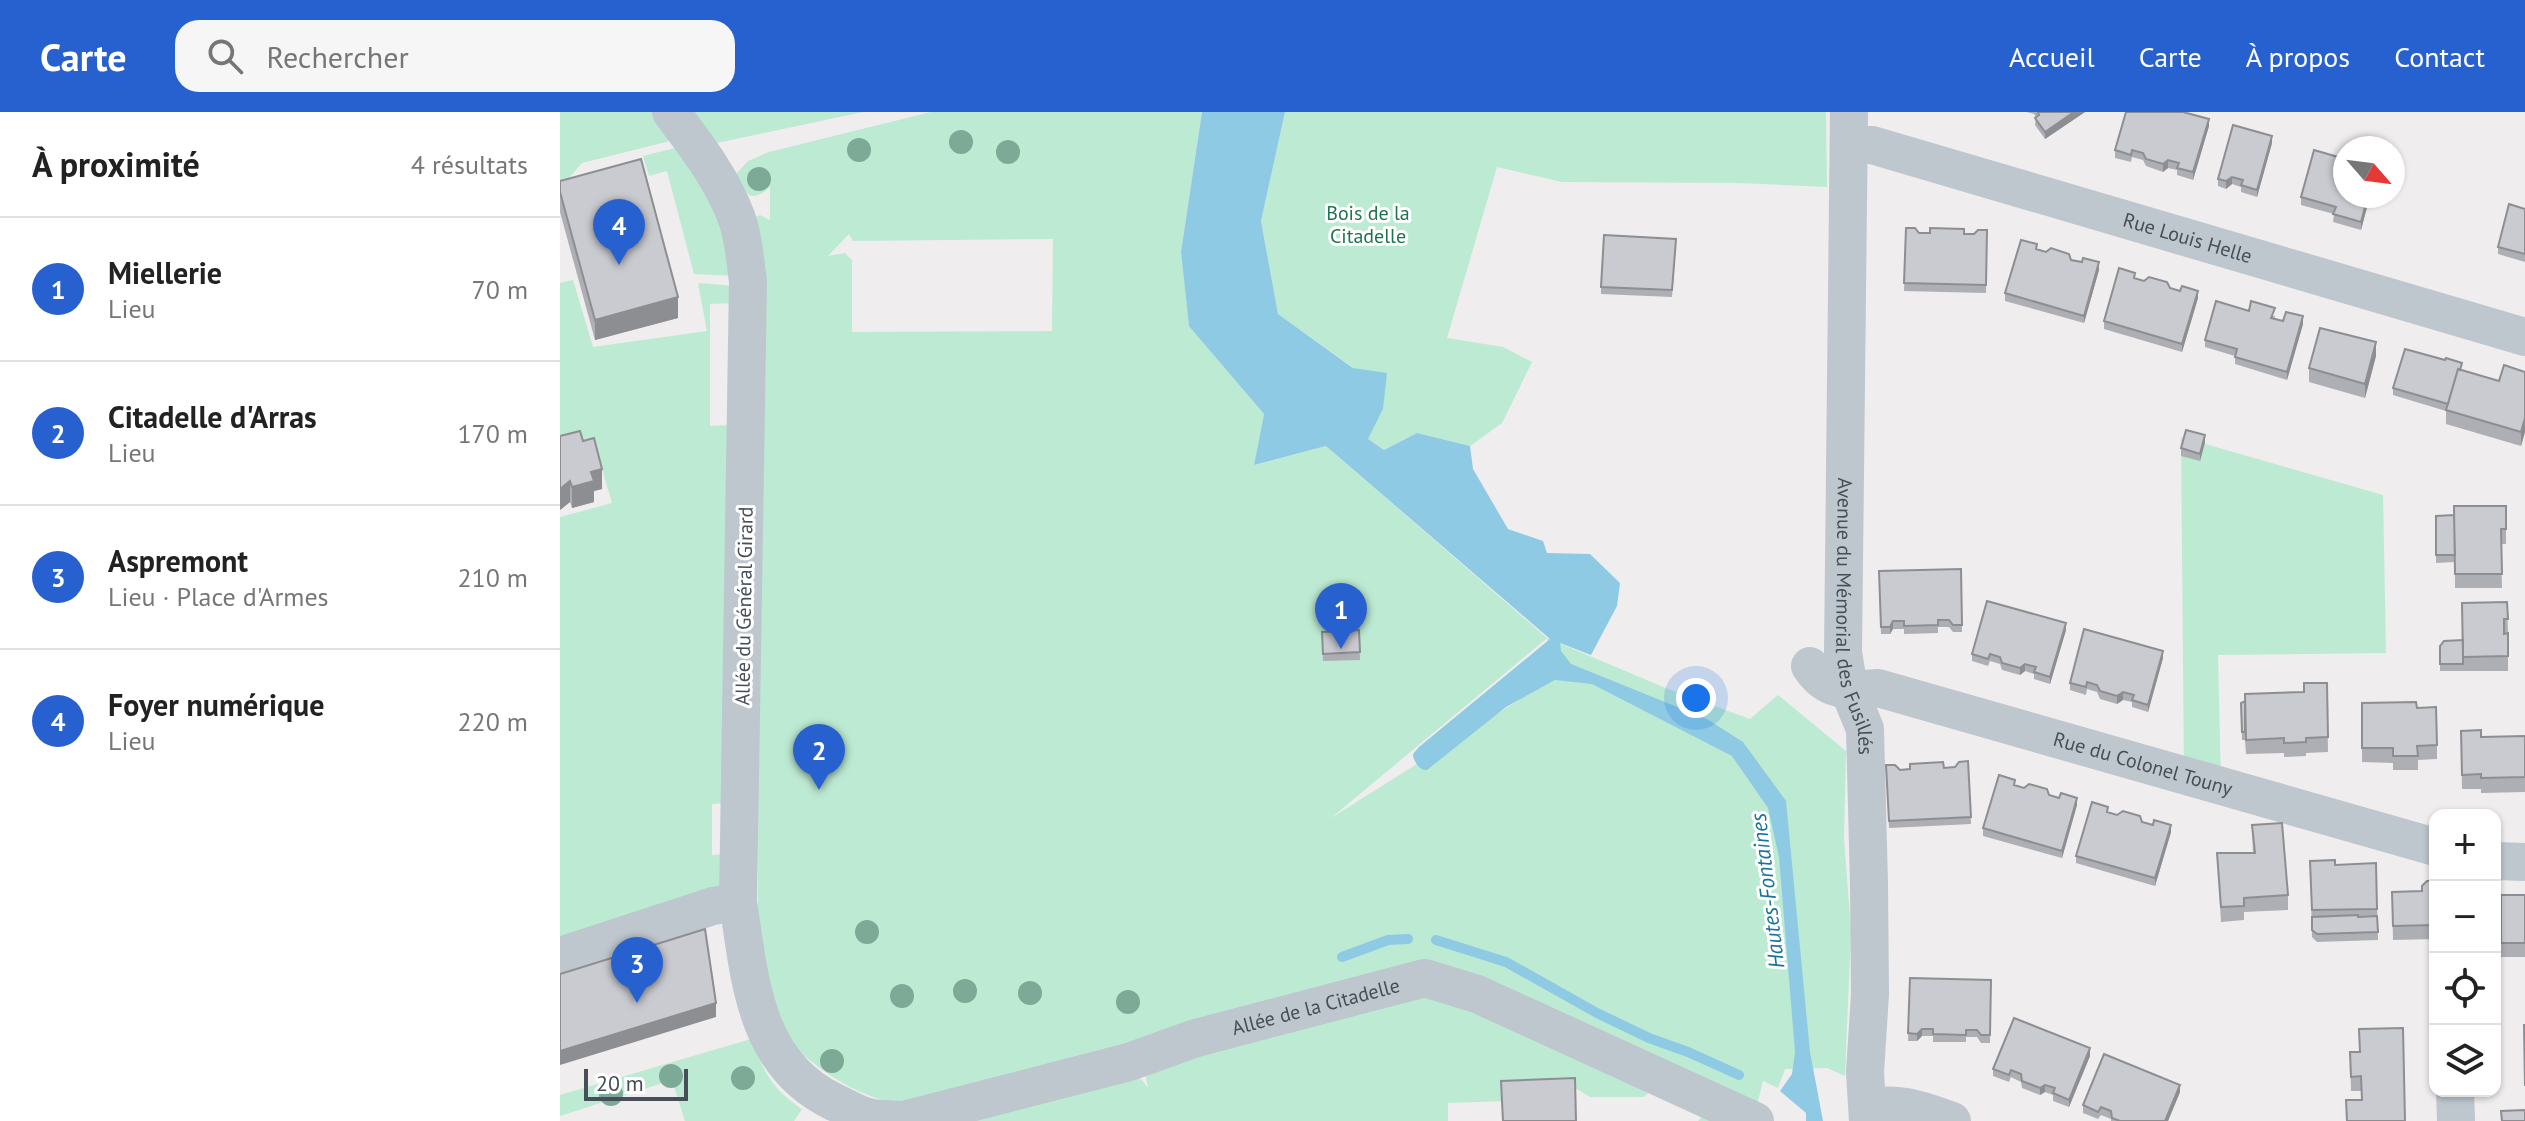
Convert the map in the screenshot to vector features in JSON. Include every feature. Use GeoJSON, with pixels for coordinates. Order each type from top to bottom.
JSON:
{"type":"FeatureCollection","features":[{"type":"Feature","properties":{"kind":"street","name":"Allée du Général Girard"},"geometry":{"type":"LineString","coordinates":[[671,112],[710,165],[735,214],[743,240],[748,281],[738,902],[749,973],[763,1025],[772,1046],[803,1083],[813,1108]]}},
{"type":"Feature","properties":{"kind":"street","name":"Rue Louis Helle"},"geometry":{"type":"LineString","coordinates":[[1849,129],[1872,145],[2525,337]]}},
{"type":"Feature","properties":{"kind":"street","name":"Avenue du Mémorial des Fusillés"},"geometry":{"type":"LineString","coordinates":[[1849,129],[1843,652],[1849,690],[1865,729],[1870,978],[1865,1072],[1868,1114]]}},
{"type":"Feature","properties":{"kind":"street"},"geometry":{"type":"LineString","coordinates":[[1810,666],[1819,679],[1835,688],[1849,690]]}},
{"type":"Feature","properties":{"kind":"street","name":"Rue du Colonel Touny"},"geometry":{"type":"LineString","coordinates":[[1849,690],[1878,688],[2429,845]]}},
{"type":"Feature","properties":{"kind":"street"},"geometry":{"type":"LineString","coordinates":[[2501,861],[2525,862]]}},
{"type":"Feature","properties":{"kind":"street"},"geometry":{"type":"LineString","coordinates":[[560,956],[713,906],[738,902]]}},
{"type":"Feature","properties":{"kind":"street","name":"Allée de la Citadelle"},"geometry":{"type":"LineString","coordinates":[[813,1108],[904,1120],[1129,1062],[1196,1038],[1425,978],[1477,994],[1706,1112],[1755,1121]]}},
{"type":"Feature","properties":{"kind":"street"},"geometry":{"type":"LineString","coordinates":[[2455,1097],[2456,1121]]}},
{"type":"Feature","properties":{"kind":"street"},"geometry":{"type":"LineString","coordinates":[[1868,1114],[1892,1104],[1912,1107],[1952,1121]]}},
{"type":"Feature","properties":{"kind":"green space"},"geometry":{"type":"Polygon","coordinates":[[[560,112],[654,112],[674,140],[582,163],[560,188],[560,112]]]}},
{"type":"Feature","properties":{"kind":"green space"},"geometry":{"type":"Polygon","coordinates":[[[687,112],[863,112],[712,144],[687,112]]]}},
{"type":"Feature","properties":{"kind":"green space"},"geometry":{"type":"Polygon","coordinates":[[[931,112],[1202,112],[1181,252],[1189,325],[1264,414],[1254,465],[1326,446],[1547,638],[1668,689],[1750,719],[1778,695],[1846,751],[1844,838],[1851,931],[1845,1076],[1827,1068],[1785,1069],[1778,1088],[1763,1081],[1756,1109],[1749,1121],[1698,1121],[1713,1104],[1666,1081],[1643,1097],[1590,1097],[1577,1089],[1534,1090],[1536,1100],[1448,1103],[1448,1121],[970,1121],[1132,1075],[1142,1080],[1148,1088],[1142,1057],[1143,1041],[906,1105],[878,1099],[854,1089],[807,1058],[790,1040],[776,1010],[758,915],[759,295],[753,224],[755,217],[760,215],[770,220],[770,187],[758,195],[749,195],[736,174],[748,161],[769,152],[931,112]],[[849,234],[828,256],[845,253],[852,260],[852,332],[1052,331],[1053,239],[853,241],[849,234]],[[1546,639],[1331,818],[1554,678],[1546,639]]]}},
{"type":"Feature","properties":{"kind":"green space","name":"Bois de la Citadelle"},"geometry":{"type":"Polygon","coordinates":[[[1285,112],[1826,112],[1827,187],[1562,182],[1497,167],[1447,338],[1503,347],[1532,362],[1502,423],[1470,446],[1417,433],[1384,450],[1367,439],[1383,409],[1354,368],[1278,314],[1261,221],[1285,112]]]}},
{"type":"Feature","properties":{"kind":"green space"},"geometry":{"type":"Polygon","coordinates":[[[679,147],[713,202],[734,276],[694,274],[667,171],[649,176],[643,156],[679,147]]]}},
{"type":"Feature","properties":{"kind":"green space"},"geometry":{"type":"Polygon","coordinates":[[[573,280],[593,347],[707,331],[698,283],[736,286],[733,303],[710,304],[710,426],[731,425],[729,803],[712,804],[712,855],[726,854],[724,893],[560,936],[560,517],[612,503],[594,442],[560,451],[560,283],[573,280]]]}},
{"type":"Feature","properties":{"kind":"green space"},"geometry":{"type":"Polygon","coordinates":[[[2181,437],[2383,495],[2386,653],[2218,655],[2221,785],[2184,774],[2181,437]]]}},
{"type":"Feature","properties":{"kind":"green space"},"geometry":{"type":"Polygon","coordinates":[[[751,1039],[770,1079],[802,1109],[794,1121],[685,1121],[672,1080],[560,1116],[560,1095],[751,1039]]]}},
{"type":"Feature","properties":{"kind":"water"},"geometry":{"type":"Polygon","coordinates":[[[1202,112],[1285,112],[1261,221],[1278,314],[1353,368],[1387,373],[1383,409],[1368,439],[1384,450],[1417,433],[1470,446],[1473,469],[1508,529],[1543,541],[1547,553],[1590,554],[1620,583],[1617,606],[1591,655],[1560,643],[1561,651],[1571,664],[1707,719],[1743,742],[1786,801],[1810,1052],[1823,1121],[1806,1121],[1806,1113],[1780,1091],[1792,1074],[1795,1052],[1779,857],[1768,808],[1732,756],[1592,684],[1555,680],[1506,707],[1427,770],[1416,762],[1413,754],[1419,747],[1550,639],[1326,446],[1254,465],[1264,414],[1189,326],[1181,252],[1202,112]]]}},
{"type":"Feature","properties":{"kind":"building"},"geometry":{"type":"Polygon","coordinates":[[[2038,112],[2074,112],[2045,132],[2035,118],[2038,112]]]}},
{"type":"Feature","properties":{"kind":"building"},"geometry":{"type":"Polygon","coordinates":[[[2126,112],[2183,112],[2209,119],[2193,172],[2177,168],[2179,163],[2168,160],[2163,164],[2146,159],[2143,153],[2132,150],[2131,155],[2115,150],[2126,112]]]}},
{"type":"Feature","properties":{"kind":"building"},"geometry":{"type":"Polygon","coordinates":[[[2233,125],[2272,136],[2257,190],[2241,185],[2243,180],[2232,177],[2226,181],[2218,179],[2233,125]]]}},
{"type":"Feature","properties":{"kind":"building"},"geometry":{"type":"Polygon","coordinates":[[[2314,150],[2333,156],[2333,206],[2301,197],[2314,150]]]}},
{"type":"Feature","properties":{"kind":"building"},"geometry":{"type":"Polygon","coordinates":[[[641,159],[678,297],[595,320],[560,192],[560,181],[641,159]]]}},
{"type":"Feature","properties":{"kind":"building"},"geometry":{"type":"Polygon","coordinates":[[[2509,204],[2525,209],[2525,254],[2498,247],[2509,204]]]}},
{"type":"Feature","properties":{"kind":"building"},"geometry":{"type":"Polygon","coordinates":[[[2336,208],[2365,208],[2361,222],[2333,214],[2336,208]]]}},
{"type":"Feature","properties":{"kind":"building"},"geometry":{"type":"Polygon","coordinates":[[[1906,228],[1915,228],[1919,233],[1930,233],[1930,228],[1964,229],[1964,234],[1987,230],[1986,285],[1904,283],[1906,228]]]}},
{"type":"Feature","properties":{"kind":"building"},"geometry":{"type":"Polygon","coordinates":[[[1604,235],[1676,239],[1672,290],[1601,287],[1604,235]]]}},
{"type":"Feature","properties":{"kind":"building"},"geometry":{"type":"Polygon","coordinates":[[[2021,240],[2037,244],[2036,249],[2046,252],[2051,248],[2069,254],[2071,260],[2082,262],[2083,258],[2099,262],[2084,316],[2005,293],[2021,240]]]}},
{"type":"Feature","properties":{"kind":"building"},"geometry":{"type":"Polygon","coordinates":[[[2119,268],[2135,273],[2134,278],[2144,281],[2149,277],[2167,282],[2170,288],[2180,291],[2182,286],[2198,291],[2182,344],[2104,321],[2119,268]]]}},
{"type":"Feature","properties":{"kind":"building"},"geometry":{"type":"Polygon","coordinates":[[[2216,301],[2249,311],[2251,301],[2275,308],[2271,318],[2283,321],[2286,312],[2303,316],[2287,372],[2235,357],[2237,349],[2205,340],[2216,301]]]}},
{"type":"Feature","properties":{"kind":"building"},"geometry":{"type":"Polygon","coordinates":[[[2320,328],[2376,342],[2365,384],[2309,368],[2320,328]]]}},
{"type":"Feature","properties":{"kind":"building"},"geometry":{"type":"Polygon","coordinates":[[[2405,349],[2462,363],[2448,404],[2393,388],[2405,349]]]}},
{"type":"Feature","properties":{"kind":"building"},"geometry":{"type":"Polygon","coordinates":[[[2504,365],[2525,372],[2525,418],[2521,432],[2446,410],[2458,369],[2499,381],[2504,365]]]}},
{"type":"Feature","properties":{"kind":"building"},"geometry":{"type":"Polygon","coordinates":[[[2186,430],[2205,435],[2200,454],[2181,448],[2186,430]]]}},
{"type":"Feature","properties":{"kind":"building"},"geometry":{"type":"Polygon","coordinates":[[[580,431],[583,441],[594,438],[602,469],[591,472],[594,481],[572,487],[570,481],[560,489],[560,436],[580,431]]]}},
{"type":"Feature","properties":{"kind":"building"},"geometry":{"type":"Polygon","coordinates":[[[2454,506],[2506,506],[2506,529],[2501,529],[2502,574],[2455,574],[2454,506]]]}},
{"type":"Feature","properties":{"kind":"building"},"geometry":{"type":"Polygon","coordinates":[[[2454,515],[2455,555],[2436,555],[2436,516],[2454,515]]]}},
{"type":"Feature","properties":{"kind":"building"},"geometry":{"type":"Polygon","coordinates":[[[1961,569],[1962,625],[1938,620],[1938,625],[1904,626],[1904,621],[1893,621],[1890,627],[1881,627],[1879,571],[1961,569]]]}},
{"type":"Feature","properties":{"kind":"building"},"geometry":{"type":"Polygon","coordinates":[[[1987,601],[2066,623],[2050,677],[2034,672],[2036,667],[2025,664],[2020,668],[2002,663],[2000,657],[1990,654],[1988,659],[1972,654],[1987,601]]]}},
{"type":"Feature","properties":{"kind":"building"},"geometry":{"type":"Polygon","coordinates":[[[2507,602],[2508,619],[2504,619],[2504,634],[2508,633],[2508,656],[2463,657],[2462,603],[2507,602]]]}},
{"type":"Feature","properties":{"kind":"building"},"geometry":{"type":"Polygon","coordinates":[[[2084,629],[2163,651],[2148,705],[2132,700],[2134,695],[2123,692],[2117,696],[2100,691],[2097,685],[2087,682],[2086,687],[2070,683],[2084,629]]]}},
{"type":"Feature","properties":{"kind":"building"},"geometry":{"type":"Polygon","coordinates":[[[1359,630],[1360,652],[1323,654],[1322,632],[1359,630]]]}},
{"type":"Feature","properties":{"kind":"building"},"geometry":{"type":"Polygon","coordinates":[[[2463,640],[2463,664],[2440,664],[2440,646],[2444,641],[2463,640]]]}},
{"type":"Feature","properties":{"kind":"building"},"geometry":{"type":"Polygon","coordinates":[[[2304,683],[2327,683],[2328,737],[2284,743],[2284,738],[2246,740],[2245,694],[2304,692],[2304,683]]]}},
{"type":"Feature","properties":{"kind":"building"},"geometry":{"type":"Polygon","coordinates":[[[2245,701],[2245,732],[2242,732],[2241,703],[2245,701]]]}},
{"type":"Feature","properties":{"kind":"building"},"geometry":{"type":"Polygon","coordinates":[[[2416,702],[2417,708],[2436,707],[2437,745],[2417,746],[2418,756],[2393,756],[2393,748],[2362,748],[2362,703],[2416,702]]]}},
{"type":"Feature","properties":{"kind":"building"},"geometry":{"type":"Polygon","coordinates":[[[2481,730],[2481,737],[2525,736],[2525,777],[2462,775],[2461,731],[2481,730]]]}},
{"type":"Feature","properties":{"kind":"building"},"geometry":{"type":"Polygon","coordinates":[[[1968,761],[1971,817],[1889,821],[1886,765],[1895,765],[1900,770],[1910,769],[1910,764],[1943,762],[1944,768],[1968,761]]]}},
{"type":"Feature","properties":{"kind":"building"},"geometry":{"type":"Polygon","coordinates":[[[1999,775],[2015,780],[2014,785],[2024,788],[2029,784],[2047,789],[2049,795],[2059,798],[2061,793],[2077,798],[2062,851],[1983,828],[1999,775]]]}},
{"type":"Feature","properties":{"kind":"building"},"geometry":{"type":"Polygon","coordinates":[[[2092,802],[2108,807],[2107,812],[2117,815],[2123,811],[2140,816],[2142,822],[2153,825],[2154,820],[2171,825],[2155,878],[2076,856],[2092,802]]]}},
{"type":"Feature","properties":{"kind":"building"},"geometry":{"type":"Polygon","coordinates":[[[2282,823],[2288,895],[2244,898],[2244,906],[2221,907],[2217,853],[2255,853],[2252,825],[2282,823]]]}},
{"type":"Feature","properties":{"kind":"building"},"geometry":{"type":"Polygon","coordinates":[[[2335,860],[2335,865],[2376,863],[2377,909],[2312,910],[2310,861],[2335,860]]]}},
{"type":"Feature","properties":{"kind":"building"},"geometry":{"type":"Polygon","coordinates":[[[2429,881],[2429,925],[2393,926],[2392,892],[2422,891],[2422,886],[2429,881]]]}},
{"type":"Feature","properties":{"kind":"building"},"geometry":{"type":"Polygon","coordinates":[[[2501,895],[2525,895],[2525,943],[2501,943],[2501,895]]]}},
{"type":"Feature","properties":{"kind":"building"},"geometry":{"type":"Polygon","coordinates":[[[2377,916],[2378,932],[2317,934],[2312,930],[2312,917],[2377,916]]]}},
{"type":"Feature","properties":{"kind":"building"},"geometry":{"type":"Polygon","coordinates":[[[705,929],[716,1003],[560,1051],[560,974],[705,929]]]}},
{"type":"Feature","properties":{"kind":"building"},"geometry":{"type":"Polygon","coordinates":[[[1910,978],[1991,980],[1990,1035],[1981,1035],[1977,1030],[1966,1030],[1966,1035],[1933,1034],[1933,1029],[1922,1029],[1917,1034],[1908,1033],[1910,978]]]}},
{"type":"Feature","properties":{"kind":"building"},"geometry":{"type":"Polygon","coordinates":[[[2014,1018],[2090,1048],[2069,1100],[2053,1093],[2055,1088],[2045,1085],[2040,1088],[2022,1081],[2021,1074],[2011,1070],[2009,1075],[1993,1069],[2014,1018]]]}},
{"type":"Feature","properties":{"kind":"building"},"geometry":{"type":"Polygon","coordinates":[[[2403,1028],[2405,1121],[2347,1121],[2346,1100],[2362,1100],[2361,1076],[2351,1077],[2350,1052],[2360,1052],[2359,1029],[2403,1028]]]}},
{"type":"Feature","properties":{"kind":"building"},"geometry":{"type":"Polygon","coordinates":[[[2104,1054],[2180,1085],[2165,1121],[2120,1121],[2112,1118],[2111,1111],[2101,1107],[2098,1112],[2083,1105],[2104,1054]]]}},
{"type":"Feature","properties":{"kind":"building"},"geometry":{"type":"Polygon","coordinates":[[[1575,1078],[1576,1121],[1503,1121],[1501,1081],[1575,1078]]]}},
{"type":"Feature","properties":{"kind":"building"},"geometry":{"type":"Polygon","coordinates":[[[2525,1110],[2525,1121],[2502,1121],[2501,1111],[2525,1110]]]}},
{"type":"Feature","properties":{"kind":"waterway"},"geometry":{"type":"LineString","coordinates":[[1342,957],[1388,940],[1408,939]]}},
{"type":"Feature","properties":{"kind":"waterway"},"geometry":{"type":"LineString","coordinates":[[1436,940],[1506,962],[1597,1013],[1739,1075]]}},
{"type":"Feature","properties":{"kind":"place","name":"Foyer numérique"},"geometry":{"type":"Point","coordinates":[619,265]}},
{"type":"Feature","properties":{"kind":"place","name":"Miellerie"},"geometry":{"type":"Point","coordinates":[1341,649]}},
{"type":"Feature","properties":{"kind":"place","name":"Citadelle d'Arras"},"geometry":{"type":"Point","coordinates":[819,790]}},
{"type":"Feature","properties":{"kind":"place","name":"Aspremont"},"geometry":{"type":"Point","coordinates":[637,1003]}},
{"type":"Feature","properties":{"kind":"water label","name":"Hautes-Fontaines"},"geometry":{"type":"Point","coordinates":[1767,891]}}]}
